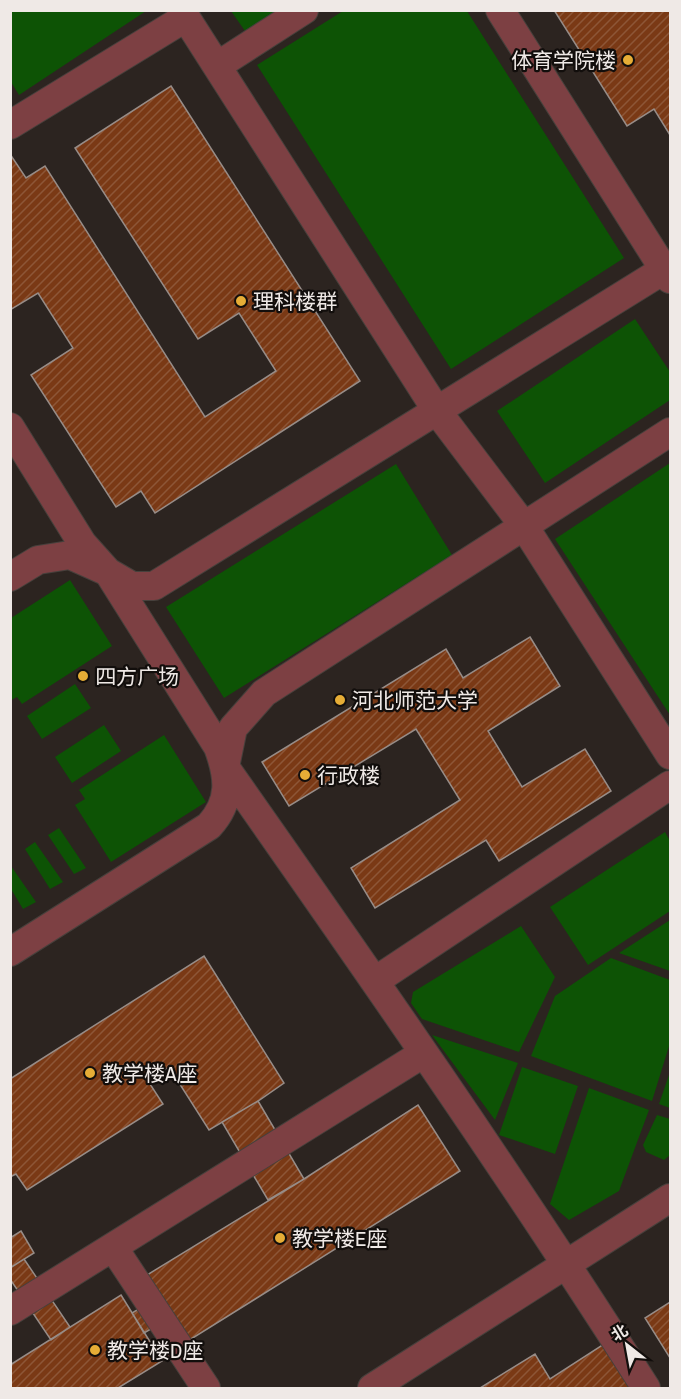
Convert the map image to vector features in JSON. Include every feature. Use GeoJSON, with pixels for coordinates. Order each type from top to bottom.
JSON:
{"type":"FeatureCollection","features":[{"type":"Feature","properties":{"kind":"street"},"geometry":{"type":"LineString","coordinates":[[217,66],[304,10]]}},
{"type":"Feature","properties":{"kind":"street"},"geometry":{"type":"LineString","coordinates":[[10,577],[38,560],[70,555],[132,586],[154,586],[437,411],[669,272],[500,10]]}},
{"type":"Feature","properties":{"kind":"street"},"geometry":{"type":"LineString","coordinates":[[11,122],[183,14],[437,411],[524,526],[670,755]]}},
{"type":"Feature","properties":{"kind":"street"},"geometry":{"type":"LineString","coordinates":[[10,427],[82,543],[108,572],[218,747],[225,767],[227,784],[219,814],[209,826],[10,952]]}},
{"type":"Feature","properties":{"kind":"street"},"geometry":{"type":"LineString","coordinates":[[646,1389],[567,1264],[375,981],[225,767],[233,728],[264,693],[670,432]]}},
{"type":"Feature","properties":{"kind":"street"},"geometry":{"type":"LineString","coordinates":[[375,981],[670,785]]}},
{"type":"Feature","properties":{"kind":"street"},"geometry":{"type":"LineString","coordinates":[[10,1311],[424,1053]]}},
{"type":"Feature","properties":{"kind":"street"},"geometry":{"type":"LineString","coordinates":[[372,1389],[670,1198]]}},
{"type":"Feature","properties":{"kind":"street"},"geometry":{"type":"LineString","coordinates":[[113,1247],[206,1389]]}},
{"type":"Feature","properties":{"kind":"green space"},"geometry":{"type":"Polygon","coordinates":[[[10,11],[146,11],[19,95],[11,82],[10,11]]]}},
{"type":"Feature","properties":{"kind":"green space"},"geometry":{"type":"Polygon","coordinates":[[[231,11],[277,11],[245,31],[231,11]]]}},
{"type":"Feature","properties":{"kind":"green space"},"geometry":{"type":"Polygon","coordinates":[[[343,11],[467,11],[624,258],[451,369],[257,65],[343,11]]]}},
{"type":"Feature","properties":{"kind":"green space"},"geometry":{"type":"Polygon","coordinates":[[[635,319],[670,372],[670,400],[545,483],[497,411],[635,319]]]}},
{"type":"Feature","properties":{"kind":"green space"},"geometry":{"type":"Polygon","coordinates":[[[670,463],[670,715],[555,539],[670,463]]]}},
{"type":"Feature","properties":{"kind":"green space"},"geometry":{"type":"Polygon","coordinates":[[[396,464],[452,555],[224,698],[166,607],[396,464]]]}},
{"type":"Feature","properties":{"kind":"green space"},"geometry":{"type":"Polygon","coordinates":[[[70,580],[112,646],[22,704],[17,697],[11,700],[11,618],[70,580]]]}},
{"type":"Feature","properties":{"kind":"green space"},"geometry":{"type":"Polygon","coordinates":[[[75,684],[91,708],[42,739],[27,716],[75,684]]]}},
{"type":"Feature","properties":{"kind":"green space"},"geometry":{"type":"Polygon","coordinates":[[[104,725],[121,751],[72,783],[55,757],[104,725]]]}},
{"type":"Feature","properties":{"kind":"green space"},"geometry":{"type":"Polygon","coordinates":[[[164,735],[206,802],[111,862],[75,805],[85,799],[79,790],[164,735]]]}},
{"type":"Feature","properties":{"kind":"green space"},"geometry":{"type":"Polygon","coordinates":[[[59,828],[86,868],[74,874],[48,835],[59,828]]]}},
{"type":"Feature","properties":{"kind":"green space"},"geometry":{"type":"Polygon","coordinates":[[[665,832],[670,841],[670,911],[588,965],[550,907],[665,832]]]}},
{"type":"Feature","properties":{"kind":"green space"},"geometry":{"type":"Polygon","coordinates":[[[35,842],[63,882],[50,889],[25,849],[35,842]]]}},
{"type":"Feature","properties":{"kind":"green space"},"geometry":{"type":"Polygon","coordinates":[[[11,866],[36,902],[23,909],[11,889],[11,866]]]}},
{"type":"Feature","properties":{"kind":"green space"},"geometry":{"type":"Polygon","coordinates":[[[670,920],[670,971],[619,953],[670,920]]]}},
{"type":"Feature","properties":{"kind":"green space"},"geometry":{"type":"Polygon","coordinates":[[[521,926],[555,977],[519,1052],[422,1019],[411,1003],[413,992],[521,926]]]}},
{"type":"Feature","properties":{"kind":"green space"},"geometry":{"type":"Polygon","coordinates":[[[611,958],[670,980],[670,1043],[652,1101],[531,1056],[555,996],[611,958]]]}},
{"type":"Feature","properties":{"kind":"green space"},"geometry":{"type":"Polygon","coordinates":[[[432,1035],[518,1063],[495,1120],[432,1035]]]}},
{"type":"Feature","properties":{"kind":"green space"},"geometry":{"type":"Polygon","coordinates":[[[522,1067],[578,1086],[555,1154],[499,1135],[522,1067]]]}},
{"type":"Feature","properties":{"kind":"green space"},"geometry":{"type":"Polygon","coordinates":[[[670,1072],[670,1108],[659,1104],[670,1072]]]}},
{"type":"Feature","properties":{"kind":"green space"},"geometry":{"type":"Polygon","coordinates":[[[589,1088],[649,1110],[619,1191],[569,1220],[550,1204],[589,1088]]]}},
{"type":"Feature","properties":{"kind":"green space"},"geometry":{"type":"Polygon","coordinates":[[[657,1115],[670,1119],[670,1155],[664,1160],[646,1152],[643,1145],[657,1115]]]}},
{"type":"Feature","properties":{"kind":"building","name":"体育学院楼"},"geometry":{"type":"Polygon","coordinates":[[[554,10],[670,10],[670,135],[654,109],[627,126],[554,10]]]}},
{"type":"Feature","properties":{"kind":"building","name":"理科楼群"},"geometry":{"type":"Polygon","coordinates":[[[171,86],[360,381],[155,513],[141,491],[116,507],[31,375],[73,348],[38,293],[10,310],[10,154],[26,178],[45,166],[205,417],[276,371],[239,313],[198,339],[75,148],[171,86]]]}},
{"type":"Feature","properties":{"kind":"building","name":"行政楼"},"geometry":{"type":"Polygon","coordinates":[[[530,637],[560,686],[488,731],[522,787],[585,749],[611,791],[499,861],[486,840],[375,908],[351,868],[460,800],[416,729],[289,806],[262,762],[446,649],[463,678],[530,637]]]}},
{"type":"Feature","properties":{"kind":"building","name":"教学楼A座"},"geometry":{"type":"Polygon","coordinates":[[[204,956],[284,1083],[209,1130],[169,1067],[148,1081],[163,1104],[27,1190],[16,1174],[10,1177],[10,1079],[204,956]]]}},
{"type":"Feature","properties":{"kind":"building"},"geometry":{"type":"Polygon","coordinates":[[[258,1101],[304,1179],[268,1200],[222,1122],[258,1101]]]}},
{"type":"Feature","properties":{"kind":"building","name":"教学楼E座"},"geometry":{"type":"Polygon","coordinates":[[[418,1105],[460,1171],[188,1341],[147,1275],[304,1179],[418,1105]]]}},
{"type":"Feature","properties":{"kind":"building"},"geometry":{"type":"Polygon","coordinates":[[[21,1231],[34,1253],[10,1268],[10,1238],[21,1231]]]}},
{"type":"Feature","properties":{"kind":"building"},"geometry":{"type":"Polygon","coordinates":[[[24,1259],[70,1327],[51,1340],[10,1279],[10,1268],[24,1259]]]}},
{"type":"Feature","properties":{"kind":"building","name":"教学楼D座"},"geometry":{"type":"Polygon","coordinates":[[[121,1295],[162,1361],[118,1388],[10,1388],[10,1365],[121,1295]]]}},
{"type":"Feature","properties":{"kind":"building"},"geometry":{"type":"Polygon","coordinates":[[[160,1296],[172,1317],[144,1333],[132,1313],[160,1296]]]}},
{"type":"Feature","properties":{"kind":"building"},"geometry":{"type":"Polygon","coordinates":[[[670,1302],[670,1358],[645,1318],[670,1302]]]}},
{"type":"Feature","properties":{"kind":"building"},"geometry":{"type":"Polygon","coordinates":[[[604,1344],[632,1388],[480,1388],[535,1354],[550,1379],[604,1344]]]}},
{"type":"Feature","properties":{"kind":"place","name":"体育学院楼"},"geometry":{"type":"Point","coordinates":[628,60]}},
{"type":"Feature","properties":{"kind":"place","name":"理科楼群"},"geometry":{"type":"Point","coordinates":[241,301]}},
{"type":"Feature","properties":{"kind":"place","name":"四方广场"},"geometry":{"type":"Point","coordinates":[83,676]}},
{"type":"Feature","properties":{"kind":"place","name":"河北师范大学"},"geometry":{"type":"Point","coordinates":[340,700]}},
{"type":"Feature","properties":{"kind":"place","name":"行政楼"},"geometry":{"type":"Point","coordinates":[305,775]}},
{"type":"Feature","properties":{"kind":"place","name":"教学楼A座"},"geometry":{"type":"Point","coordinates":[90,1073]}},
{"type":"Feature","properties":{"kind":"place","name":"教学楼E座"},"geometry":{"type":"Point","coordinates":[280,1238]}},
{"type":"Feature","properties":{"kind":"place","name":"教学楼D座"},"geometry":{"type":"Point","coordinates":[95,1350]}}]}
